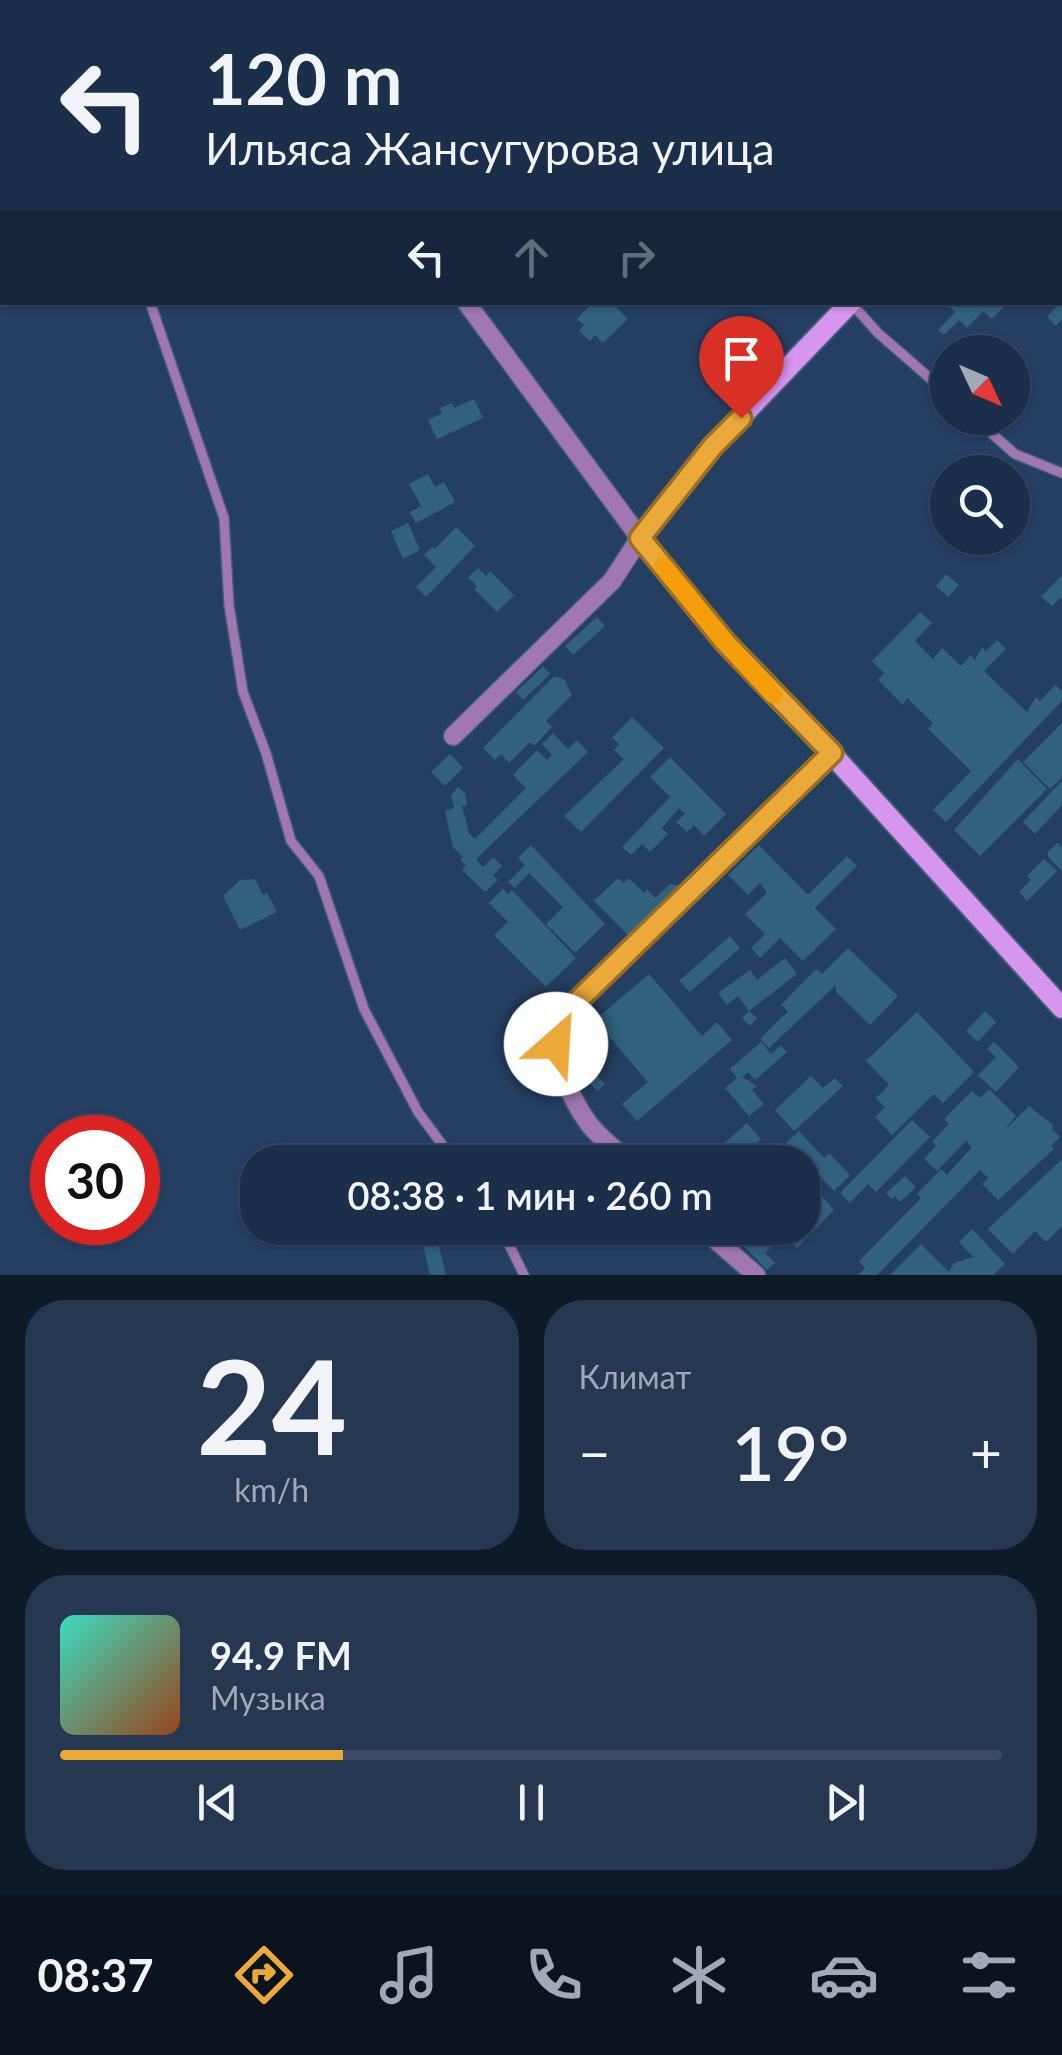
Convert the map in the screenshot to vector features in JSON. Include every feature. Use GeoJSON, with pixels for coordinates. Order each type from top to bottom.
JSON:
{"type":"FeatureCollection","features":[{"type":"Feature","properties":{"kind":"street"},"geometry":{"type":"LineString","coordinates":[[468,305],[640,538],[725,642],[832,753],[1062,1008]]}},
{"type":"Feature","properties":{"kind":"street"},"geometry":{"type":"LineString","coordinates":[[453,736],[612,582],[640,538],[713,446],[849,305]]}},
{"type":"Feature","properties":{"kind":"street"},"geometry":{"type":"LineString","coordinates":[[611,1145],[590,1125],[565,1081],[556,1044],[558,1020],[832,753]]}},
{"type":"Feature","properties":{"kind":"street"},"geometry":{"type":"LineString","coordinates":[[722,1245],[756,1275]]}},
{"type":"Feature","properties":{"kind":"lane"},"geometry":{"type":"LineString","coordinates":[[151,305],[224,518],[228,605],[240,674],[291,842],[319,876],[364,1010],[418,1112],[442,1145]]}},
{"type":"Feature","properties":{"kind":"lane"},"geometry":{"type":"LineString","coordinates":[[853,305],[930,378]]}},
{"type":"Feature","properties":{"kind":"lane"},"geometry":{"type":"LineString","coordinates":[[993,435],[1015,454],[1062,473]]}},
{"type":"Feature","properties":{"kind":"lane"},"geometry":{"type":"LineString","coordinates":[[510,1245],[524,1275]]}},
{"type":"Feature","properties":{"kind":"building"},"geometry":{"type":"Polygon","coordinates":[[[590,305],[614,305],[628,319],[603,343],[595,335],[590,341],[579,331],[584,325],[577,319],[590,305]]]}},
{"type":"Feature","properties":{"kind":"building"},"geometry":{"type":"Polygon","coordinates":[[[948,305],[1005,305],[992,319],[983,311],[967,328],[959,320],[944,335],[938,330],[955,312],[948,305]]]}},
{"type":"Feature","properties":{"kind":"building"},"geometry":{"type":"Polygon","coordinates":[[[1062,305],[1062,319],[1056,326],[1047,317],[1062,305]]]}},
{"type":"Feature","properties":{"kind":"building"},"geometry":{"type":"Polygon","coordinates":[[[474,399],[483,418],[437,439],[428,420],[442,413],[440,408],[452,403],[454,408],[474,399]]]}},
{"type":"Feature","properties":{"kind":"building"},"geometry":{"type":"Polygon","coordinates":[[[428,474],[435,487],[444,482],[455,502],[416,523],[410,512],[421,506],[409,484],[428,474]]]}},
{"type":"Feature","properties":{"kind":"building"},"geometry":{"type":"Polygon","coordinates":[[[408,523],[420,550],[403,559],[391,531],[408,523]]]}},
{"type":"Feature","properties":{"kind":"building"},"geometry":{"type":"Polygon","coordinates":[[[456,527],[475,546],[426,597],[416,587],[436,567],[424,555],[456,527]]]}},
{"type":"Feature","properties":{"kind":"building"},"geometry":{"type":"Polygon","coordinates":[[[478,568],[486,576],[490,571],[514,595],[497,612],[474,589],[477,586],[468,577],[478,568]]]}},
{"type":"Feature","properties":{"kind":"building"},"geometry":{"type":"Polygon","coordinates":[[[946,574],[959,585],[948,597],[936,586],[946,574]]]}},
{"type":"Feature","properties":{"kind":"building"},"geometry":{"type":"Polygon","coordinates":[[[1062,575],[1062,600],[1052,606],[1041,597],[1062,575]]]}},
{"type":"Feature","properties":{"kind":"building"},"geometry":{"type":"Polygon","coordinates":[[[920,612],[932,623],[915,641],[933,659],[942,648],[961,666],[971,655],[975,660],[982,647],[986,651],[997,640],[1006,649],[984,671],[1027,712],[1036,697],[1040,701],[1055,685],[1062,691],[1062,701],[946,822],[933,810],[971,771],[928,729],[933,723],[907,698],[903,705],[878,680],[884,673],[872,661],[920,612]]]}},
{"type":"Feature","properties":{"kind":"building"},"geometry":{"type":"Polygon","coordinates":[[[597,617],[605,626],[573,655],[565,646],[597,617]]]}},
{"type":"Feature","properties":{"kind":"building"},"geometry":{"type":"Polygon","coordinates":[[[543,666],[550,674],[523,700],[516,692],[543,666]]]}},
{"type":"Feature","properties":{"kind":"building"},"geometry":{"type":"Polygon","coordinates":[[[554,676],[564,679],[572,695],[546,721],[552,727],[534,746],[530,742],[509,763],[501,754],[495,760],[483,748],[554,676]]]}},
{"type":"Feature","properties":{"kind":"building"},"geometry":{"type":"Polygon","coordinates":[[[632,717],[664,748],[581,832],[564,816],[624,759],[614,750],[619,744],[612,738],[632,717]]]}},
{"type":"Feature","properties":{"kind":"building"},"geometry":{"type":"Polygon","coordinates":[[[1062,723],[1062,777],[1050,789],[1023,762],[1062,723]]]}},
{"type":"Feature","properties":{"kind":"building"},"geometry":{"type":"Polygon","coordinates":[[[553,733],[568,749],[577,740],[588,752],[476,859],[483,867],[493,857],[502,866],[493,875],[498,880],[485,892],[462,870],[466,865],[460,859],[463,857],[453,847],[445,811],[454,808],[451,796],[458,787],[465,793],[467,805],[462,806],[469,833],[475,839],[526,788],[513,775],[537,750],[547,760],[552,755],[542,744],[553,733]]]}},
{"type":"Feature","properties":{"kind":"building"},"geometry":{"type":"Polygon","coordinates":[[[450,754],[463,768],[445,786],[431,772],[450,754]]]}},
{"type":"Feature","properties":{"kind":"building"},"geometry":{"type":"Polygon","coordinates":[[[670,757],[726,814],[704,836],[694,825],[687,832],[676,822],[685,814],[679,808],[662,828],[668,834],[650,852],[642,844],[631,855],[622,847],[670,797],[650,777],[670,757]]]}},
{"type":"Feature","properties":{"kind":"building"},"geometry":{"type":"Polygon","coordinates":[[[1018,759],[1047,789],[980,856],[954,830],[1018,759]]]}},
{"type":"Feature","properties":{"kind":"building"},"geometry":{"type":"Polygon","coordinates":[[[1062,781],[1062,805],[1035,834],[1023,822],[1062,781]]]}},
{"type":"Feature","properties":{"kind":"building"},"geometry":{"type":"Polygon","coordinates":[[[1057,843],[1062,847],[1062,871],[1048,857],[1057,843]]]}},
{"type":"Feature","properties":{"kind":"building"},"geometry":{"type":"Polygon","coordinates":[[[531,845],[605,924],[575,953],[546,924],[563,907],[529,873],[515,888],[508,882],[525,865],[518,858],[531,845]]]}},
{"type":"Feature","properties":{"kind":"building"},"geometry":{"type":"Polygon","coordinates":[[[759,845],[808,895],[847,856],[857,866],[815,908],[836,929],[803,961],[780,938],[760,958],[751,948],[765,934],[745,914],[767,893],[760,883],[748,895],[728,875],[759,845]]]}},
{"type":"Feature","properties":{"kind":"building"},"geometry":{"type":"Polygon","coordinates":[[[1044,859],[1057,871],[1027,901],[1019,892],[1031,880],[1027,876],[1044,859]]]}},
{"type":"Feature","properties":{"kind":"building"},"geometry":{"type":"Polygon","coordinates":[[[618,878],[624,883],[629,878],[655,898],[670,884],[683,886],[630,937],[594,901],[618,878]]]}},
{"type":"Feature","properties":{"kind":"building"},"geometry":{"type":"Polygon","coordinates":[[[255,879],[277,912],[240,930],[223,896],[240,880],[255,879]]]}},
{"type":"Feature","properties":{"kind":"building"},"geometry":{"type":"Polygon","coordinates":[[[503,889],[508,894],[512,890],[576,958],[546,987],[494,935],[508,922],[489,903],[503,889]]]}},
{"type":"Feature","properties":{"kind":"building"},"geometry":{"type":"Polygon","coordinates":[[[730,936],[740,948],[690,992],[679,981],[730,936]]]}},
{"type":"Feature","properties":{"kind":"building"},"geometry":{"type":"Polygon","coordinates":[[[848,948],[898,996],[870,1025],[836,992],[836,985],[769,1048],[760,1039],[788,1011],[781,1005],[816,969],[822,974],[848,948]]]}},
{"type":"Feature","properties":{"kind":"building"},"geometry":{"type":"Polygon","coordinates":[[[785,958],[797,974],[749,1011],[738,996],[727,1005],[718,993],[750,970],[757,980],[785,958]]]}},
{"type":"Feature","properties":{"kind":"building"},"geometry":{"type":"Polygon","coordinates":[[[649,974],[702,1036],[717,1022],[732,1040],[637,1121],[622,1104],[648,1082],[595,1020],[649,974]]]}},
{"type":"Feature","properties":{"kind":"building"},"geometry":{"type":"Polygon","coordinates":[[[589,1010],[595,1016],[573,1038],[567,1031],[589,1010]]]}},
{"type":"Feature","properties":{"kind":"building"},"geometry":{"type":"Polygon","coordinates":[[[749,1011],[757,1018],[750,1026],[742,1018],[749,1011]]]}},
{"type":"Feature","properties":{"kind":"building"},"geometry":{"type":"Polygon","coordinates":[[[985,1011],[996,1022],[978,1042],[966,1031],[985,1011]]]}},
{"type":"Feature","properties":{"kind":"building"},"geometry":{"type":"Polygon","coordinates":[[[917,1012],[974,1072],[943,1103],[934,1094],[892,1135],[875,1117],[885,1107],[876,1098],[889,1085],[866,1061],[917,1012]]]}},
{"type":"Feature","properties":{"kind":"building"},"geometry":{"type":"Polygon","coordinates":[[[761,1042],[771,1054],[781,1045],[787,1052],[755,1080],[748,1072],[742,1077],[757,1086],[752,1090],[764,1104],[749,1116],[725,1088],[737,1078],[730,1069],[761,1042]]]}},
{"type":"Feature","properties":{"kind":"building"},"geometry":{"type":"Polygon","coordinates":[[[994,1042],[1019,1067],[996,1092],[978,1075],[996,1057],[987,1049],[994,1042]]]}},
{"type":"Feature","properties":{"kind":"building"},"geometry":{"type":"Polygon","coordinates":[[[580,1045],[591,1057],[585,1062],[605,1084],[597,1091],[566,1057],[580,1045]]]}},
{"type":"Feature","properties":{"kind":"building"},"geometry":{"type":"Polygon","coordinates":[[[811,1076],[823,1088],[835,1078],[843,1086],[794,1131],[775,1110],[811,1076]]]}},
{"type":"Feature","properties":{"kind":"building"},"geometry":{"type":"Polygon","coordinates":[[[989,1089],[1016,1116],[1002,1133],[1029,1106],[1053,1125],[1060,1137],[1051,1146],[1054,1149],[998,1200],[982,1184],[988,1178],[980,1170],[877,1275],[858,1275],[865,1268],[859,1261],[921,1198],[917,1194],[941,1169],[947,1175],[972,1147],[966,1141],[937,1171],[924,1159],[936,1146],[932,1142],[949,1124],[944,1119],[972,1091],[980,1098],[989,1089]]]}},
{"type":"Feature","properties":{"kind":"building"},"geometry":{"type":"Polygon","coordinates":[[[912,1120],[930,1137],[876,1192],[868,1184],[850,1203],[840,1193],[912,1120]]]}},
{"type":"Feature","properties":{"kind":"building"},"geometry":{"type":"Polygon","coordinates":[[[747,1123],[761,1139],[754,1145],[722,1145],[747,1123]]]}},
{"type":"Feature","properties":{"kind":"building"},"geometry":{"type":"Polygon","coordinates":[[[799,1131],[812,1145],[784,1145],[799,1131]]]}},
{"type":"Feature","properties":{"kind":"building"},"geometry":{"type":"Polygon","coordinates":[[[829,1153],[850,1175],[834,1191],[820,1176],[820,1154],[824,1158],[829,1153]]]}},
{"type":"Feature","properties":{"kind":"building"},"geometry":{"type":"Polygon","coordinates":[[[1062,1159],[1062,1226],[1046,1242],[1035,1231],[1013,1254],[988,1229],[1062,1159]]]}},
{"type":"Feature","properties":{"kind":"building"},"geometry":{"type":"Polygon","coordinates":[[[905,1176],[916,1187],[900,1202],[886,1193],[905,1176]]]}},
{"type":"Feature","properties":{"kind":"building"},"geometry":{"type":"Polygon","coordinates":[[[820,1194],[834,1210],[820,1224],[820,1194]]]}},
{"type":"Feature","properties":{"kind":"building"},"geometry":{"type":"Polygon","coordinates":[[[972,1229],[1005,1264],[993,1275],[890,1275],[921,1244],[949,1272],[954,1263],[973,1257],[959,1242],[972,1229]]]}},
{"type":"Feature","properties":{"kind":"building"},"geometry":{"type":"Polygon","coordinates":[[[423,1245],[439,1245],[446,1275],[430,1275],[423,1245]]]}},
{"type":"Feature","properties":{"kind":"building"},"geometry":{"type":"Polygon","coordinates":[[[743,1245],[773,1245],[765,1253],[775,1263],[767,1270],[743,1245]]]}},
{"type":"Feature","properties":{"kind":"slow traffic"},"geometry":{"type":"LineString","coordinates":[[663,566],[774,695]]}},
{"type":"Feature","properties":{"kind":"route"},"geometry":{"type":"LineString","coordinates":[[556,1044],[558,1020],[832,753],[725,642],[640,538],[713,446],[741,418]]}}]}
